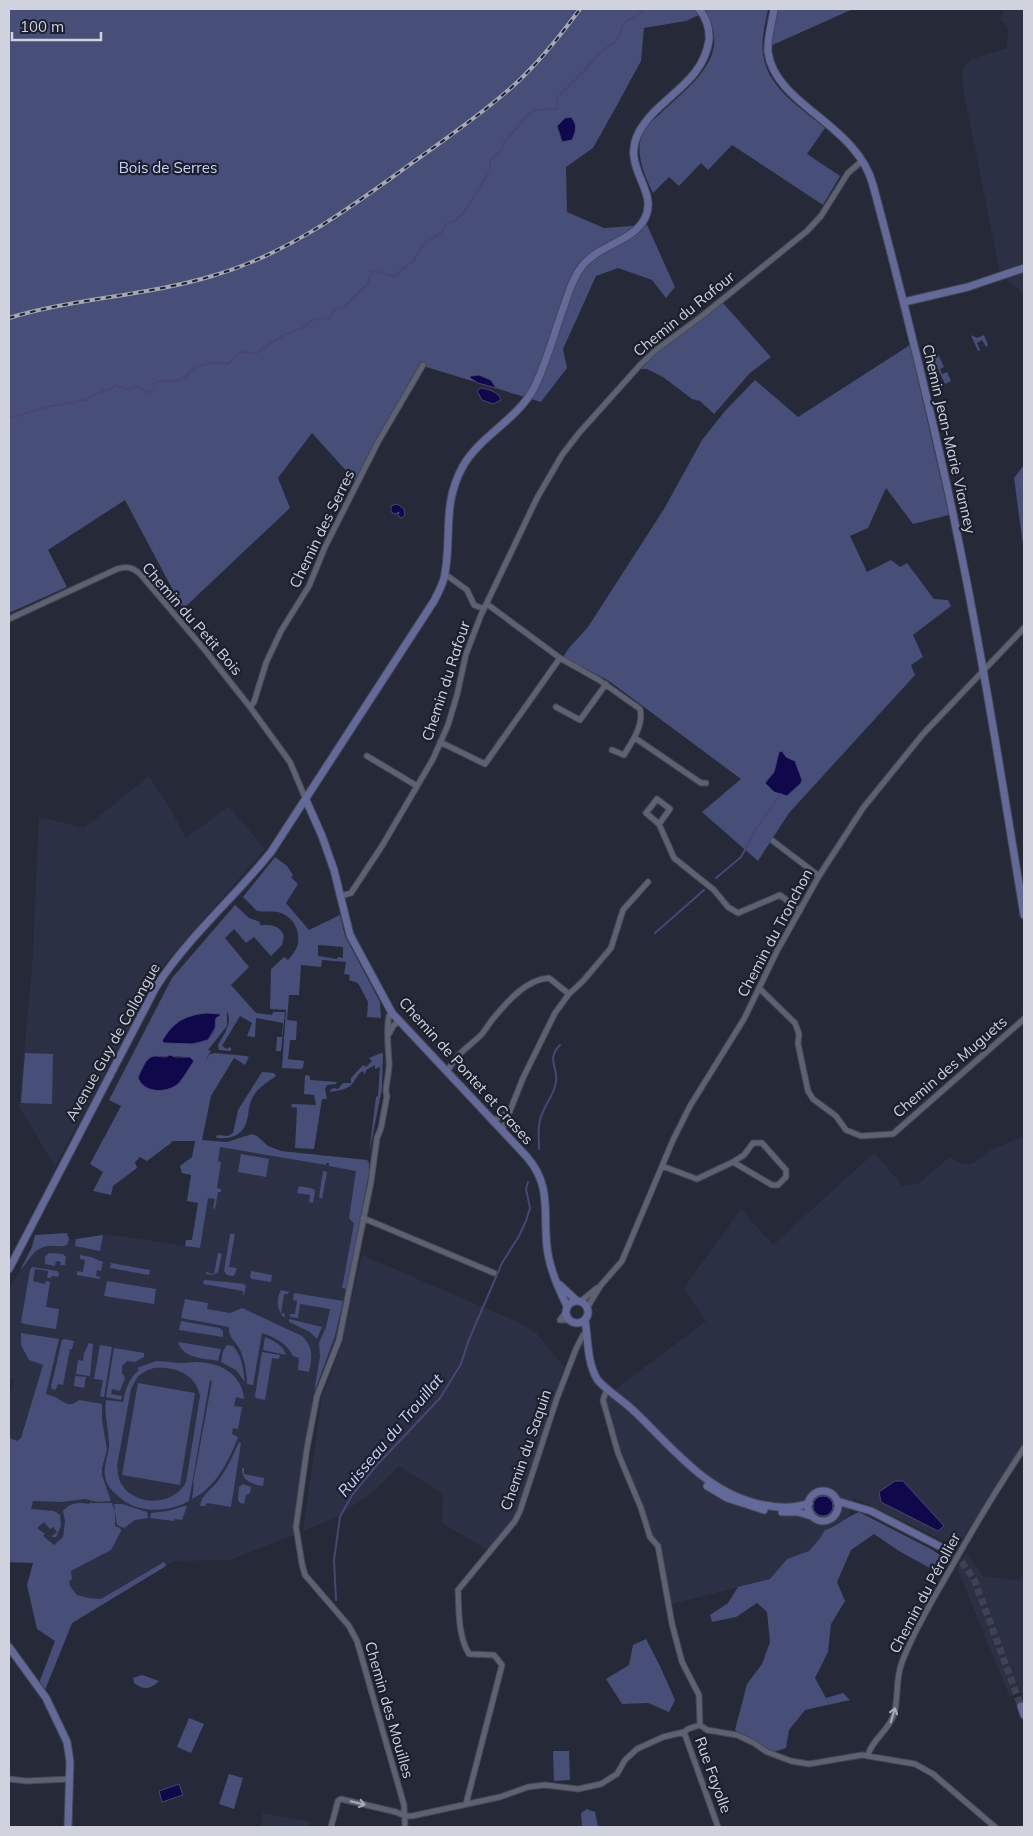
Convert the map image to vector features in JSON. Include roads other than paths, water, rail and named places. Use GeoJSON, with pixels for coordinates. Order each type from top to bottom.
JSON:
{"type":"FeatureCollection","features":[{"type":"Feature","properties":{"kind":"main road","name":"Avenue Guy de Collongue"},"geometry":{"type":"LineString","coordinates":[[9,1269],[156,987],[172,963],[249,879],[271,852],[306,800],[321,782],[342,742],[434,601],[446,574],[448,512],[454,488],[463,468],[474,451],[522,404],[533,388],[546,360],[572,286],[582,266],[595,254],[639,228],[646,216],[648,201],[634,162],[635,140],[643,125],[690,80],[704,60],[708,48],[709,29],[699,9]]}},
{"type":"Feature","properties":{"kind":"main road","name":"Chemin Jean-Marie Vianney"},"geometry":{"type":"LineString","coordinates":[[774,9],[768,47],[774,74],[784,86],[846,140],[862,161],[872,181],[904,302],[945,478],[983,670],[1024,915]]}},
{"type":"Feature","properties":{"kind":"main road"},"geometry":{"type":"LineString","coordinates":[[904,302],[968,287],[1024,268]]}},
{"type":"Feature","properties":{"kind":"main road","name":"Chemin de Pontet et Crases"},"geometry":{"type":"LineString","coordinates":[[306,800],[322,836],[341,896],[350,935],[392,1013],[535,1166],[545,1193],[548,1256],[566,1309],[587,1344],[596,1377],[600,1384],[623,1401],[679,1456]]}},
{"type":"Feature","properties":{"kind":"main road","name":"Chemin de Pontet et Crases"},"geometry":{"type":"LineString","coordinates":[[556,1281],[587,1308],[588,1314],[585,1320],[587,1344]]}},
{"type":"Feature","properties":{"kind":"main road"},"geometry":{"type":"LineString","coordinates":[[566,1309],[569,1303],[578,1301]]}},
{"type":"Feature","properties":{"kind":"main road"},"geometry":{"type":"LineString","coordinates":[[573,1322],[585,1320]]}},
{"type":"Feature","properties":{"kind":"main road"},"geometry":{"type":"LineString","coordinates":[[679,1456],[713,1485],[745,1500],[772,1507],[786,1508],[808,1503],[814,1495],[822,1491],[830,1493],[838,1500],[871,1512],[946,1549]]}},
{"type":"Feature","properties":{"kind":"main road"},"geometry":{"type":"LineString","coordinates":[[679,1456],[700,1480],[727,1498],[756,1508],[776,1512],[798,1512],[825,1522],[833,1519],[838,1512],[838,1500]]}},
{"type":"Feature","properties":{"kind":"main road"},"geometry":{"type":"LineString","coordinates":[[808,1503],[811,1516]]}},
{"type":"Feature","properties":{"kind":"main road"},"geometry":{"type":"LineString","coordinates":[[838,1512],[857,1507]]}},
{"type":"Feature","properties":{"kind":"main road"},"geometry":{"type":"LineString","coordinates":[[9,1647],[46,1698],[68,1742],[70,1754],[68,1827]]}},
{"type":"Feature","properties":{"kind":"main road"},"geometry":{"type":"LineString","coordinates":[[1021,1706],[1024,1715]]}},
{"type":"Feature","properties":{"kind":"street","name":"Chemin du Rafour"},"geometry":{"type":"LineString","coordinates":[[341,896],[351,893],[417,786],[440,742],[448,725],[457,695],[466,654],[537,498],[562,455],[579,433],[640,365],[656,350],[702,316],[807,231],[821,216],[848,173],[862,161]]}},
{"type":"Feature","properties":{"kind":"street","name":"Chemin des Serres"},"geometry":{"type":"LineString","coordinates":[[250,707],[254,702],[266,663],[281,631],[309,586],[325,547],[378,442],[423,365]]}},
{"type":"Feature","properties":{"kind":"street","name":"Chemin du Petit Bois"},"geometry":{"type":"LineString","coordinates":[[9,619],[117,569],[130,567],[141,575],[250,707],[290,762],[306,800]]}},
{"type":"Feature","properties":{"kind":"street","name":"Chemin du Rafour"},"geometry":{"type":"LineString","coordinates":[[446,574],[467,590],[474,605],[486,607]]}},
{"type":"Feature","properties":{"kind":"street"},"geometry":{"type":"LineString","coordinates":[[486,607],[560,658],[606,684],[640,709],[642,715],[635,738],[624,755],[612,750]]}},
{"type":"Feature","properties":{"kind":"street","name":"Chemin du Tronchon"},"geometry":{"type":"LineString","coordinates":[[587,1308],[601,1285],[622,1261],[662,1166],[690,1106],[728,1045],[819,876],[863,808],[923,734],[1024,628]]}},
{"type":"Feature","properties":{"kind":"street"},"geometry":{"type":"LineString","coordinates":[[440,742],[485,764],[560,658]]}},
{"type":"Feature","properties":{"kind":"street"},"geometry":{"type":"LineString","coordinates":[[556,707],[580,720],[606,684]]}},
{"type":"Feature","properties":{"kind":"street"},"geometry":{"type":"LineString","coordinates":[[635,738],[701,783],[706,783]]}},
{"type":"Feature","properties":{"kind":"street"},"geometry":{"type":"LineString","coordinates":[[367,756],[417,786]]}},
{"type":"Feature","properties":{"kind":"street"},"geometry":{"type":"LineString","coordinates":[[658,824],[670,809],[657,799],[646,813],[658,824],[674,858],[714,890],[728,907],[738,913],[780,895],[800,911]]}},
{"type":"Feature","properties":{"kind":"street"},"geometry":{"type":"LineString","coordinates":[[773,841],[819,876]]}},
{"type":"Feature","properties":{"kind":"street"},"geometry":{"type":"LineString","coordinates":[[502,1131],[508,1112],[555,1013],[569,994],[583,981],[611,948],[623,910],[648,882]]}},
{"type":"Feature","properties":{"kind":"street"},"geometry":{"type":"LineString","coordinates":[[438,1064],[454,1058],[481,1035],[492,1020],[526,985],[541,978],[550,978],[569,994]]}},
{"type":"Feature","properties":{"kind":"street","name":"Chemin des Muguets"},"geometry":{"type":"LineString","coordinates":[[759,988],[795,1023],[799,1034],[798,1044],[808,1091],[813,1099],[836,1116],[846,1130],[861,1136],[893,1134],[1024,1019]]}},
{"type":"Feature","properties":{"kind":"street","name":"Chemin des Mouilles"},"geometry":{"type":"LineString","coordinates":[[392,1013],[389,1016],[388,1023],[387,1096],[377,1138],[364,1218],[339,1340],[317,1396],[307,1448],[296,1527],[302,1564],[306,1575],[349,1626],[356,1641],[404,1805],[405,1827]]}},
{"type":"Feature","properties":{"kind":"street"},"geometry":{"type":"LineString","coordinates":[[388,1034],[399,1021]]}},
{"type":"Feature","properties":{"kind":"street"},"geometry":{"type":"LineString","coordinates":[[447,1072],[454,1058]]}},
{"type":"Feature","properties":{"kind":"street"},"geometry":{"type":"LineString","coordinates":[[492,1121],[508,1112]]}},
{"type":"Feature","properties":{"kind":"street"},"geometry":{"type":"LineString","coordinates":[[662,1166],[697,1179],[734,1162],[744,1155],[753,1143],[762,1143],[786,1170],[786,1177],[778,1185],[772,1185],[734,1162]]}},
{"type":"Feature","properties":{"kind":"street"},"geometry":{"type":"LineString","coordinates":[[364,1218],[494,1273]]}},
{"type":"Feature","properties":{"kind":"street","name":"Chemin du Tronchon"},"geometry":{"type":"LineString","coordinates":[[578,1301],[601,1285]]}},
{"type":"Feature","properties":{"kind":"street","name":"Chemin du Saquin"},"geometry":{"type":"LineString","coordinates":[[466,1804],[502,1665],[494,1655],[469,1654],[465,1647],[460,1619],[458,1590],[515,1522],[557,1398],[583,1335]]}},
{"type":"Feature","properties":{"kind":"street"},"geometry":{"type":"LineString","coordinates":[[574,1353],[587,1344]]}},
{"type":"Feature","properties":{"kind":"street"},"geometry":{"type":"LineString","coordinates":[[607,1388],[603,1400],[618,1452],[641,1508],[650,1536],[658,1546],[674,1634],[682,1662],[699,1695],[700,1725]]}},
{"type":"Feature","properties":{"kind":"street","name":"Chemin du Pérollier"},"geometry":{"type":"LineString","coordinates":[[868,1756],[870,1746],[886,1729],[894,1714],[896,1683],[902,1662],[935,1595],[967,1539],[1024,1448]]}},
{"type":"Feature","properties":{"kind":"street"},"geometry":{"type":"LineString","coordinates":[[330,1827],[340,1799],[405,1816],[500,1798],[528,1787],[545,1785],[578,1789],[601,1784],[617,1774],[626,1760],[638,1749],[663,1737],[684,1732],[700,1725]]}},
{"type":"Feature","properties":{"kind":"street"},"geometry":{"type":"LineString","coordinates":[[700,1725],[707,1730],[738,1736],[754,1743],[767,1752],[791,1761],[809,1764],[862,1755],[906,1761],[924,1768],[996,1827]]}},
{"type":"Feature","properties":{"kind":"street","name":"Rue Fayolle"},"geometry":{"type":"LineString","coordinates":[[684,1732],[718,1827]]}},
{"type":"Feature","properties":{"kind":"street"},"geometry":{"type":"LineString","coordinates":[[9,1779],[70,1779]]}},
{"type":"Feature","properties":{"kind":"waterway"},"geometry":{"type":"LineString","coordinates":[[9,418],[51,406],[86,400],[98,393],[111,389],[114,385],[126,389],[138,386],[146,392],[154,390],[153,384],[156,382],[176,381],[204,364],[229,364],[239,353],[255,354],[283,336],[303,328],[311,321],[330,319],[334,309],[344,307],[368,284],[371,271],[394,277],[413,261],[425,242],[441,233],[446,224],[455,221],[464,212],[490,171],[492,158],[501,151],[503,144],[527,115],[535,110],[557,109],[557,98],[601,52],[615,42],[623,24],[645,9]]}},
{"type":"Feature","properties":{"kind":"waterway","name":"Ruisseau du Trouillat"},"geometry":{"type":"LineString","coordinates":[[716,878],[741,857],[756,829],[781,794]]}},
{"type":"Feature","properties":{"kind":"waterway","name":"Ruisseau du Trouillat"},"geometry":{"type":"LineString","coordinates":[[655,933],[704,890]]}},
{"type":"Feature","properties":{"kind":"waterway","name":"Ruisseau du Trouillat"},"geometry":{"type":"LineString","coordinates":[[539,1149],[539,1122],[555,1086],[556,1076],[553,1059],[560,1045]]}},
{"type":"Feature","properties":{"kind":"waterway","name":"Ruisseau du Trouillat"},"geometry":{"type":"LineString","coordinates":[[336,1600],[334,1560],[340,1517],[352,1495],[376,1466],[440,1398],[461,1364],[468,1342],[502,1263],[526,1221],[530,1208],[526,1189],[528,1182]]}},
{"type":"Feature","properties":{"kind":"tunnel"},"geometry":{"type":"LineString","coordinates":[[945,1549],[961,1561],[974,1579],[1021,1706]]}},
{"type":"Feature","properties":{"kind":"railway"},"geometry":{"type":"LineString","coordinates":[[9,318],[59,306],[187,283],[239,267],[289,244],[336,216],[487,108],[532,68],[580,9]]}},
{"type":"Feature","properties":{"kind":"park label","name":"Bois de Serres"},"geometry":{"type":"Point","coordinates":[168,168]}}]}
